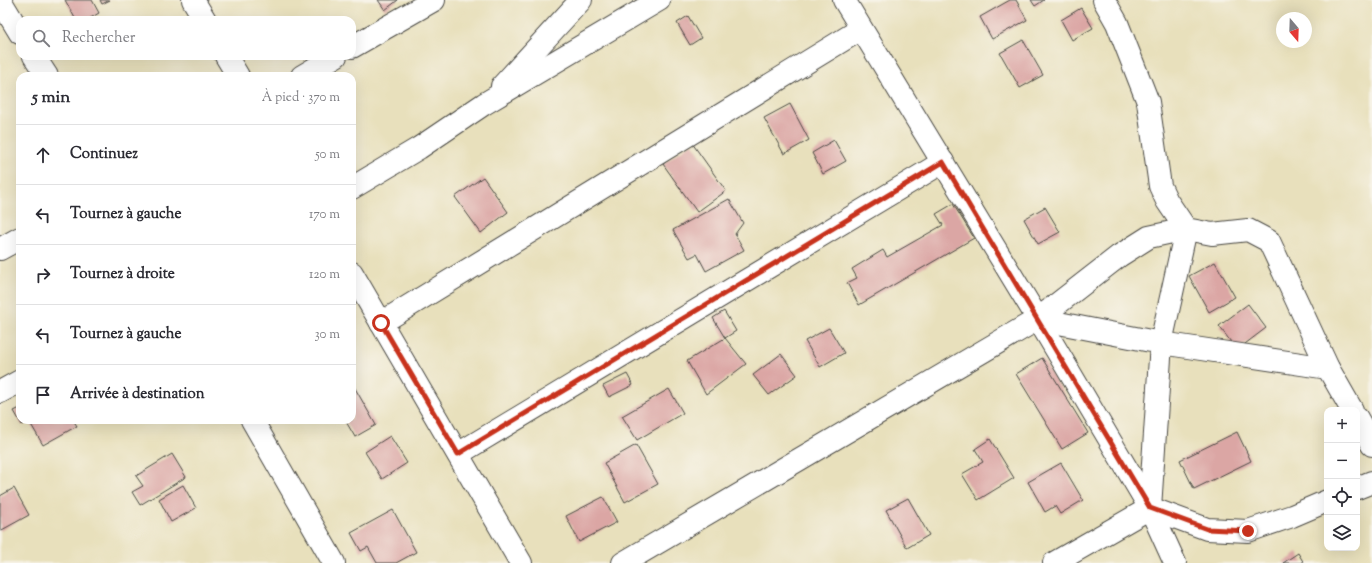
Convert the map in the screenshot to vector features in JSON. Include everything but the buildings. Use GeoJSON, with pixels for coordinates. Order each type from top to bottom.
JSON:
{"type":"FeatureCollection","features":[{"type":"Feature","properties":{"kind":"street"},"geometry":{"type":"LineString","coordinates":[[193,0],[203,16]]}},
{"type":"Feature","properties":{"kind":"street"},"geometry":{"type":"LineString","coordinates":[[356,45],[434,0]]}},
{"type":"Feature","properties":{"kind":"street"},"geometry":{"type":"LineString","coordinates":[[484,104],[581,0]]}},
{"type":"Feature","properties":{"kind":"street"},"geometry":{"type":"LineString","coordinates":[[356,186],[419,148],[484,104],[659,0]]}},
{"type":"Feature","properties":{"kind":"street"},"geometry":{"type":"LineString","coordinates":[[844,0],[1038,319],[1150,508],[1175,563]]}},
{"type":"Feature","properties":{"kind":"street"},"geometry":{"type":"LineString","coordinates":[[1104,0],[1117,23],[1148,102],[1160,186],[1167,202],[1186,229],[1161,343],[1150,508]]}},
{"type":"Feature","properties":{"kind":"street"},"geometry":{"type":"LineString","coordinates":[[2,9],[16,28]]}},
{"type":"Feature","properties":{"kind":"street"},"geometry":{"type":"LineString","coordinates":[[381,323],[861,29]]}},
{"type":"Feature","properties":{"kind":"street"},"geometry":{"type":"LineString","coordinates":[[37,60],[44,72]]}},
{"type":"Feature","properties":{"kind":"street"},"geometry":{"type":"LineString","coordinates":[[228,60],[236,72]]}},
{"type":"Feature","properties":{"kind":"street"},"geometry":{"type":"LineString","coordinates":[[309,72],[329,60]]}},
{"type":"Feature","properties":{"kind":"street"},"geometry":{"type":"LineString","coordinates":[[458,454],[943,162]]}},
{"type":"Feature","properties":{"kind":"street"},"geometry":{"type":"LineString","coordinates":[[623,563],[1038,319],[1119,256],[1149,237],[1186,229],[1212,234],[1248,230],[1269,241],[1328,368],[1350,407]]}},
{"type":"Feature","properties":{"kind":"street"},"geometry":{"type":"LineString","coordinates":[[0,249],[16,240]]}},
{"type":"Feature","properties":{"kind":"street"},"geometry":{"type":"LineString","coordinates":[[356,280],[521,563]]}},
{"type":"Feature","properties":{"kind":"street"},"geometry":{"type":"LineString","coordinates":[[1038,319],[1161,343],[1328,368]]}},
{"type":"Feature","properties":{"kind":"street"},"geometry":{"type":"LineString","coordinates":[[0,392],[16,383]]}},
{"type":"Feature","properties":{"kind":"street"},"geometry":{"type":"LineString","coordinates":[[1360,423],[1372,445]]}},
{"type":"Feature","properties":{"kind":"street"},"geometry":{"type":"LineString","coordinates":[[254,424],[334,563]]}},
{"type":"Feature","properties":{"kind":"street"},"geometry":{"type":"LineString","coordinates":[[1360,487],[1372,482]]}},
{"type":"Feature","properties":{"kind":"street"},"geometry":{"type":"LineString","coordinates":[[1150,508],[1207,529],[1248,531],[1292,516],[1324,502]]}},
{"type":"Feature","properties":{"kind":"street"},"geometry":{"type":"LineString","coordinates":[[1054,563],[1150,508]]}},
{"type":"Feature","properties":{"kind":"route"},"geometry":{"type":"LineString","coordinates":[[381,323],[458,454],[943,162],[1150,508],[1207,529],[1248,531]]}}]}
